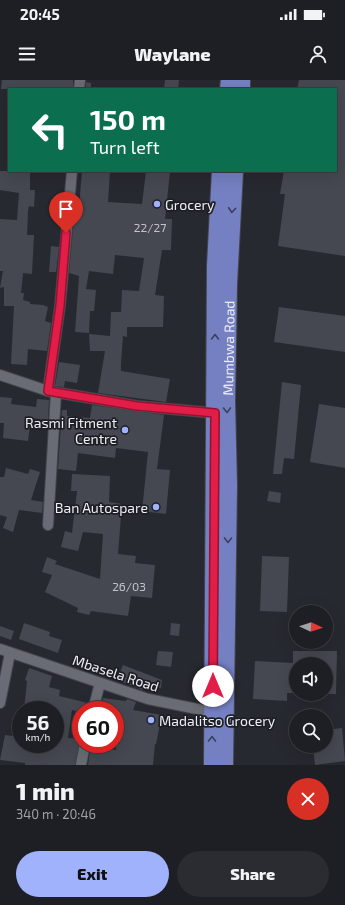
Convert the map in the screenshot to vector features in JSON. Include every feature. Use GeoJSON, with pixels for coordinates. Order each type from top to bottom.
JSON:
{"type":"FeatureCollection","features":[{"type":"Feature","properties":{"kind":"main road","name":"Mumbwa Road"},"geometry":{"type":"LineString","coordinates":[[220,172],[216,266],[215,413],[219,713],[225,765]]}},
{"type":"Feature","properties":{"kind":"main road","name":"Mumbwa Road"},"geometry":{"type":"LineString","coordinates":[[212,765],[219,713],[229,485],[227,401],[230,276],[235,172]]}},
{"type":"Feature","properties":{"kind":"street"},"geometry":{"type":"LineString","coordinates":[[48,525],[52,392],[72,172]]}},
{"type":"Feature","properties":{"kind":"street"},"geometry":{"type":"LineString","coordinates":[[0,375],[52,392],[137,406],[215,413]]}},
{"type":"Feature","properties":{"kind":"street"},"geometry":{"type":"LineString","coordinates":[[0,703],[5,651]]}},
{"type":"Feature","properties":{"kind":"street","name":"Mbasela Road"},"geometry":{"type":"LineString","coordinates":[[5,651],[148,699],[219,713]]}},
{"type":"Feature","properties":{"kind":"street"},"geometry":{"type":"LineString","coordinates":[[95,701],[100,683]]}},
{"type":"Feature","properties":{"kind":"street"},"geometry":{"type":"LineString","coordinates":[[81,765],[83,753]]}},
{"type":"Feature","properties":{"kind":"building"},"geometry":{"type":"Polygon","coordinates":[[[2,80],[73,80],[73,88],[1,89],[2,80]]]}},
{"type":"Feature","properties":{"kind":"building"},"geometry":{"type":"Polygon","coordinates":[[[165,80],[179,80],[178,88],[164,88],[165,80]]]}},
{"type":"Feature","properties":{"kind":"building"},"geometry":{"type":"Polygon","coordinates":[[[299,80],[345,80],[345,256],[278,246],[285,194],[280,194],[284,172],[337,172],[337,88],[297,88],[299,80]]]}},
{"type":"Feature","properties":{"kind":"building"},"geometry":{"type":"Polygon","coordinates":[[[86,82],[91,83],[91,88],[86,88],[86,82]]]}},
{"type":"Feature","properties":{"kind":"building"},"geometry":{"type":"Polygon","coordinates":[[[0,171],[30,172],[30,190],[35,190],[34,207],[29,206],[28,211],[27,235],[34,235],[32,274],[23,273],[21,293],[24,293],[23,300],[30,302],[30,304],[48,307],[45,321],[51,323],[47,351],[28,349],[27,365],[11,364],[14,306],[4,306],[4,287],[0,288],[3,271],[0,271],[0,219],[17,220],[19,193],[0,190],[0,171]]]}},
{"type":"Feature","properties":{"kind":"building"},"geometry":{"type":"Polygon","coordinates":[[[82,172],[110,172],[108,202],[142,204],[146,172],[170,172],[165,219],[172,219],[171,250],[162,250],[155,295],[164,296],[163,327],[127,327],[127,337],[123,336],[121,364],[121,371],[170,379],[166,402],[98,393],[105,351],[90,351],[89,334],[110,336],[111,312],[121,312],[122,290],[139,291],[144,258],[115,255],[113,274],[89,271],[86,289],[96,290],[94,311],[90,311],[89,333],[75,332],[79,276],[69,273],[75,207],[79,207],[82,172]]]}},
{"type":"Feature","properties":{"kind":"building"},"geometry":{"type":"Polygon","coordinates":[[[51,246],[59,247],[56,272],[49,272],[51,246]]]}},
{"type":"Feature","properties":{"kind":"building"},"geometry":{"type":"Polygon","coordinates":[[[279,307],[345,316],[345,352],[274,342],[279,307]]]}},
{"type":"Feature","properties":{"kind":"building"},"geometry":{"type":"Polygon","coordinates":[[[59,362],[80,365],[77,383],[65,381],[64,387],[55,386],[59,362]]]}},
{"type":"Feature","properties":{"kind":"building"},"geometry":{"type":"Polygon","coordinates":[[[282,382],[301,385],[294,459],[284,458],[282,474],[273,474],[282,382]]]}},
{"type":"Feature","properties":{"kind":"building"},"geometry":{"type":"Polygon","coordinates":[[[0,397],[12,398],[11,404],[36,407],[37,399],[49,400],[48,420],[31,418],[28,441],[3,438],[4,423],[0,423],[0,397]]]}},
{"type":"Feature","properties":{"kind":"building"},"geometry":{"type":"Polygon","coordinates":[[[319,404],[345,408],[345,468],[310,462],[319,404]]]}},
{"type":"Feature","properties":{"kind":"building"},"geometry":{"type":"Polygon","coordinates":[[[92,405],[164,415],[157,469],[170,470],[166,514],[142,511],[148,452],[116,448],[115,458],[78,453],[76,471],[58,469],[62,410],[67,410],[67,416],[90,418],[92,405]]]}},
{"type":"Feature","properties":{"kind":"building"},"geometry":{"type":"Polygon","coordinates":[[[6,468],[28,474],[30,469],[40,472],[31,500],[43,502],[42,513],[19,510],[13,532],[3,528],[7,517],[0,515],[0,477],[4,477],[6,468]]]}},
{"type":"Feature","properties":{"kind":"building"},"geometry":{"type":"Polygon","coordinates":[[[72,474],[110,476],[109,502],[122,504],[118,554],[136,556],[135,563],[155,565],[152,598],[131,596],[128,616],[91,611],[89,615],[77,612],[78,608],[45,592],[52,575],[42,572],[47,557],[57,561],[55,564],[100,579],[103,534],[83,532],[78,551],[61,547],[65,531],[72,533],[77,491],[71,491],[72,474]]]}},
{"type":"Feature","properties":{"kind":"building"},"geometry":{"type":"Polygon","coordinates":[[[269,491],[281,493],[280,503],[267,501],[269,491]]]}},
{"type":"Feature","properties":{"kind":"building"},"geometry":{"type":"Polygon","coordinates":[[[262,556],[289,557],[287,612],[260,611],[262,556]]]}},
{"type":"Feature","properties":{"kind":"building"},"geometry":{"type":"Polygon","coordinates":[[[24,623],[50,632],[49,636],[62,640],[58,653],[19,639],[24,623]]]}},
{"type":"Feature","properties":{"kind":"building"},"geometry":{"type":"Polygon","coordinates":[[[171,623],[180,624],[179,636],[170,635],[171,623]]]}},
{"type":"Feature","properties":{"kind":"building"},"geometry":{"type":"Polygon","coordinates":[[[0,626],[14,631],[11,640],[0,636],[0,626]]]}},
{"type":"Feature","properties":{"kind":"building"},"geometry":{"type":"Polygon","coordinates":[[[158,651],[173,652],[171,667],[156,665],[158,651]]]}},
{"type":"Feature","properties":{"kind":"building"},"geometry":{"type":"Polygon","coordinates":[[[293,651],[337,651],[336,694],[333,694],[333,657],[293,657],[293,651]]]}},
{"type":"Feature","properties":{"kind":"building"},"geometry":{"type":"Polygon","coordinates":[[[255,661],[289,663],[289,693],[287,693],[287,701],[253,699],[255,661]]]}},
{"type":"Feature","properties":{"kind":"building"},"geometry":{"type":"Polygon","coordinates":[[[123,665],[162,680],[161,688],[144,686],[143,690],[117,680],[123,665]]]}},
{"type":"Feature","properties":{"kind":"building"},"geometry":{"type":"Polygon","coordinates":[[[29,668],[52,676],[49,687],[60,690],[59,696],[80,701],[72,701],[68,738],[72,738],[72,753],[78,753],[75,765],[25,765],[25,763],[0,760],[5,735],[12,736],[12,753],[64,753],[64,701],[25,701],[27,681],[25,680],[29,668]]]}},
{"type":"Feature","properties":{"kind":"building"},"geometry":{"type":"Polygon","coordinates":[[[103,698],[126,701],[127,699],[136,702],[133,710],[162,715],[155,744],[153,765],[88,765],[90,753],[124,753],[124,701],[102,701],[103,698]]]}},
{"type":"Feature","properties":{"kind":"building"},"geometry":{"type":"Polygon","coordinates":[[[342,728],[345,761],[315,765],[314,753],[333,753],[333,729],[342,728]]]}},
{"type":"Feature","properties":{"kind":"place","name":"Grocery"},"geometry":{"type":"Point","coordinates":[157,204]}},
{"type":"Feature","properties":{"kind":"place","name":"Rasmi Fitment Centre"},"geometry":{"type":"Point","coordinates":[125,430]}},
{"type":"Feature","properties":{"kind":"place","name":"Ban Autospare"},"geometry":{"type":"Point","coordinates":[156,507]}},
{"type":"Feature","properties":{"kind":"place","name":"Madalitso Grocery"},"geometry":{"type":"Point","coordinates":[151,720]}},
{"type":"Feature","properties":{"kind":"route"},"geometry":{"type":"LineString","coordinates":[[66,233],[60,306],[48,391],[137,406],[173,408],[215,413],[213,686]]}}]}
